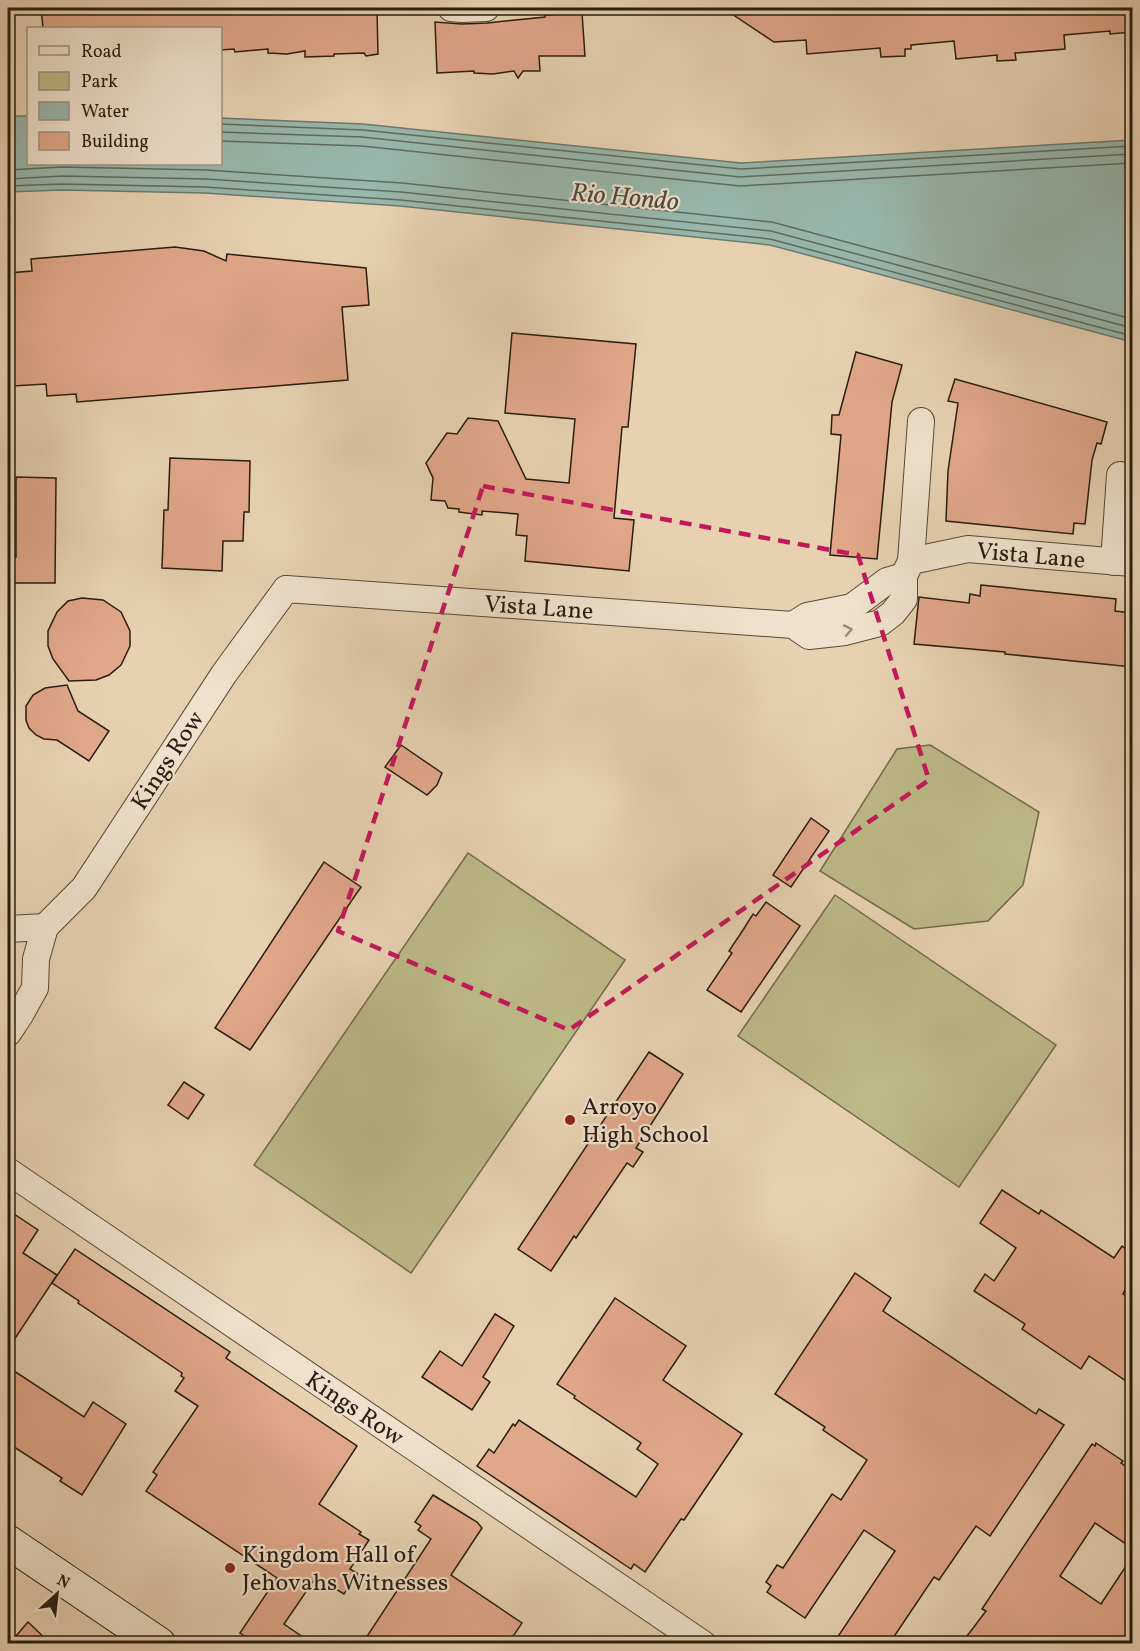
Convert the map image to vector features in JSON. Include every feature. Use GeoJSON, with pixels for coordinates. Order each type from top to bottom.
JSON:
{"type":"FeatureCollection","features":[{"type":"Feature","properties":{"kind":"main road"},"geometry":{"type":"LineString","coordinates":[[8,1542],[159,1644]]}},
{"type":"Feature","properties":{"kind":"street"},"geometry":{"type":"LineString","coordinates":[[451,8],[486,8]]}},
{"type":"Feature","properties":{"kind":"street"},"geometry":{"type":"LineString","coordinates":[[908,569],[921,421]]}},
{"type":"Feature","properties":{"kind":"street"},"geometry":{"type":"LineString","coordinates":[[1120,475],[1123,562]]}},
{"type":"Feature","properties":{"kind":"street","name":"Vista Lane"},"geometry":{"type":"LineString","coordinates":[[286,589],[793,625],[809,636],[845,632],[880,623],[893,613],[904,599],[908,569],[968,549],[1123,562]]}},
{"type":"Feature","properties":{"kind":"street","name":"Kings Row"},"geometry":{"type":"LineString","coordinates":[[8,1033],[34,988],[36,959],[45,927],[84,888],[224,674],[286,589]]}},
{"type":"Feature","properties":{"kind":"street"},"geometry":{"type":"LineString","coordinates":[[8,929],[45,927]]}},
{"type":"Feature","properties":{"kind":"street","name":"Kings Row"},"geometry":{"type":"LineString","coordinates":[[8,1171],[702,1644]]}},
{"type":"Feature","properties":{"kind":"highlighted area"},"geometry":{"type":"Polygon","coordinates":[[[483,486],[858,555],[929,780],[569,1030],[338,931],[483,486]]]}},
{"type":"Feature","properties":{"kind":"green space"},"geometry":{"type":"Polygon","coordinates":[[[930,745],[1039,812],[1023,885],[988,921],[914,929],[820,871],[897,749],[930,745]]]}},
{"type":"Feature","properties":{"kind":"green space"},"geometry":{"type":"Polygon","coordinates":[[[468,853],[625,960],[411,1273],[254,1165],[468,853]]]}},
{"type":"Feature","properties":{"kind":"green space"},"geometry":{"type":"Polygon","coordinates":[[[835,895],[1056,1045],[959,1187],[738,1036],[835,895]]]}},
{"type":"Feature","properties":{"kind":"water","name":"Rio Hondo"},"geometry":{"type":"Polygon","coordinates":[[[8,116],[27,116],[27,165],[222,165],[222,118],[363,124],[741,163],[1132,140],[1132,342],[770,245],[400,206],[205,193],[62,190],[8,192],[8,116]]]}},
{"type":"Feature","properties":{"kind":"building"},"geometry":{"type":"Polygon","coordinates":[[[41,8],[331,8],[332,13],[377,11],[378,54],[366,56],[364,53],[334,54],[334,56],[305,57],[305,51],[287,54],[268,53],[268,49],[235,52],[234,49],[222,50],[222,27],[43,27],[41,8]]]}},
{"type":"Feature","properties":{"kind":"building"},"geometry":{"type":"Polygon","coordinates":[[[723,8],[880,8],[880,10],[1132,8],[1132,32],[1110,34],[1110,31],[1064,35],[1065,49],[1015,53],[1016,60],[997,61],[997,55],[956,59],[954,41],[911,45],[911,49],[905,49],[905,56],[881,57],[880,48],[807,54],[806,40],[774,42],[723,8]]]}},
{"type":"Feature","properties":{"kind":"building"},"geometry":{"type":"Polygon","coordinates":[[[582,13],[585,56],[539,56],[540,71],[523,71],[518,78],[514,71],[493,74],[474,73],[474,71],[437,73],[435,22],[487,23],[545,17],[545,15],[582,13]]]}},
{"type":"Feature","properties":{"kind":"building"},"geometry":{"type":"Polygon","coordinates":[[[175,247],[204,251],[226,261],[227,254],[366,268],[369,305],[342,307],[348,380],[77,402],[76,394],[47,396],[46,384],[12,386],[9,342],[13,341],[8,273],[32,271],[31,259],[175,247]]]}},
{"type":"Feature","properties":{"kind":"building"},"geometry":{"type":"Polygon","coordinates":[[[512,333],[636,344],[628,427],[622,427],[614,518],[634,520],[629,571],[525,561],[527,536],[516,535],[518,514],[482,511],[482,515],[459,512],[459,509],[448,508],[445,501],[431,500],[433,478],[426,463],[447,433],[457,434],[468,418],[498,421],[526,479],[569,483],[575,419],[505,413],[512,333]]]}},
{"type":"Feature","properties":{"kind":"building"},"geometry":{"type":"Polygon","coordinates":[[[856,352],[902,365],[892,402],[877,559],[830,555],[841,435],[831,434],[832,415],[839,415],[856,352]]]}},
{"type":"Feature","properties":{"kind":"building"},"geometry":{"type":"Polygon","coordinates":[[[955,379],[1107,422],[1101,444],[1097,443],[1092,460],[1085,524],[1074,523],[1073,534],[946,521],[948,471],[958,403],[948,401],[955,379]]]}},
{"type":"Feature","properties":{"kind":"building"},"geometry":{"type":"Polygon","coordinates":[[[170,458],[250,461],[249,512],[244,512],[243,541],[223,541],[222,571],[162,568],[164,510],[168,510],[170,458]]]}},
{"type":"Feature","properties":{"kind":"building"},"geometry":{"type":"Polygon","coordinates":[[[16,477],[56,478],[55,583],[8,583],[8,557],[16,557],[16,477]]]}},
{"type":"Feature","properties":{"kind":"building"},"geometry":{"type":"Polygon","coordinates":[[[981,585],[1116,599],[1115,611],[1132,613],[1132,667],[914,644],[919,597],[969,603],[970,594],[980,596],[981,585]]]}},
{"type":"Feature","properties":{"kind":"building"},"geometry":{"type":"Polygon","coordinates":[[[82,598],[103,600],[121,612],[130,631],[130,646],[121,665],[109,675],[96,680],[69,681],[53,659],[48,646],[48,631],[57,612],[68,601],[82,598]]]}},
{"type":"Feature","properties":{"kind":"building"},"geometry":{"type":"Polygon","coordinates":[[[67,685],[78,711],[109,731],[89,761],[57,740],[44,739],[36,735],[29,728],[26,720],[26,706],[33,695],[45,688],[67,685]]]}},
{"type":"Feature","properties":{"kind":"building"},"geometry":{"type":"Polygon","coordinates":[[[401,745],[442,773],[437,785],[427,795],[385,767],[401,745]]]}},
{"type":"Feature","properties":{"kind":"building"},"geometry":{"type":"Polygon","coordinates":[[[811,818],[829,831],[791,887],[773,875],[811,818]]]}},
{"type":"Feature","properties":{"kind":"building"},"geometry":{"type":"Polygon","coordinates":[[[324,862],[361,887],[250,1050],[215,1028],[324,862]]]}},
{"type":"Feature","properties":{"kind":"building"},"geometry":{"type":"Polygon","coordinates":[[[766,902],[800,926],[741,1012],[707,990],[732,953],[729,951],[753,914],[756,916],[766,902]]]}},
{"type":"Feature","properties":{"kind":"building"},"geometry":{"type":"Polygon","coordinates":[[[649,1052],[683,1074],[636,1148],[643,1152],[633,1167],[627,1163],[551,1271],[518,1249],[649,1052]]]}},
{"type":"Feature","properties":{"kind":"building"},"geometry":{"type":"Polygon","coordinates":[[[184,1082],[204,1095],[188,1119],[168,1105],[184,1082]]]}},
{"type":"Feature","properties":{"kind":"building"},"geometry":{"type":"Polygon","coordinates":[[[1002,1190],[1039,1214],[1041,1210],[1114,1258],[1122,1246],[1132,1254],[1132,1275],[1123,1294],[1132,1300],[1132,1385],[1089,1356],[1081,1369],[1022,1329],[1025,1324],[974,1291],[985,1274],[994,1281],[1016,1248],[980,1223],[1002,1190]]]}},
{"type":"Feature","properties":{"kind":"building"},"geometry":{"type":"Polygon","coordinates":[[[8,1210],[38,1230],[23,1253],[57,1275],[8,1349],[8,1210]]]}},
{"type":"Feature","properties":{"kind":"building"},"geometry":{"type":"Polygon","coordinates":[[[75,1249],[230,1352],[226,1358],[357,1446],[319,1504],[361,1532],[359,1534],[369,1540],[350,1569],[358,1574],[344,1594],[316,1577],[284,1624],[313,1644],[256,1644],[240,1633],[277,1578],[146,1491],[157,1475],[153,1472],[198,1406],[175,1391],[184,1378],[181,1376],[182,1373],[52,1283],[75,1249]]]}},
{"type":"Feature","properties":{"kind":"building"},"geometry":{"type":"Polygon","coordinates":[[[855,1273],[891,1298],[883,1311],[1036,1414],[1039,1409],[1064,1425],[990,1536],[976,1526],[939,1580],[934,1577],[889,1644],[833,1644],[895,1551],[864,1530],[805,1618],[767,1592],[771,1586],[766,1582],[777,1565],[783,1568],[832,1494],[841,1500],[867,1460],[823,1430],[825,1427],[775,1394],[855,1273]]]}},
{"type":"Feature","properties":{"kind":"building"},"geometry":{"type":"Polygon","coordinates":[[[615,1298],[686,1346],[663,1380],[742,1434],[684,1520],[681,1519],[645,1572],[634,1564],[631,1569],[477,1466],[489,1449],[494,1453],[513,1424],[515,1426],[519,1420],[636,1497],[658,1464],[637,1449],[641,1443],[557,1384],[615,1298]]]}},
{"type":"Feature","properties":{"kind":"building"},"geometry":{"type":"Polygon","coordinates":[[[495,1314],[514,1326],[483,1377],[490,1382],[472,1410],[422,1377],[440,1351],[462,1366],[495,1314]]]}},
{"type":"Feature","properties":{"kind":"building"},"geometry":{"type":"Polygon","coordinates":[[[8,1367],[84,1417],[93,1402],[126,1424],[82,1495],[60,1481],[62,1478],[8,1443],[8,1367]]]}},
{"type":"Feature","properties":{"kind":"building"},"geometry":{"type":"Polygon","coordinates":[[[1096,1443],[1123,1461],[1121,1463],[1132,1471],[1132,1548],[1095,1523],[1060,1576],[1101,1604],[1132,1557],[1132,1644],[961,1644],[986,1611],[982,1609],[1092,1444],[1095,1446],[1096,1443]]]}},
{"type":"Feature","properties":{"kind":"building"},"geometry":{"type":"Polygon","coordinates":[[[433,1495],[477,1522],[482,1528],[451,1575],[522,1623],[508,1644],[362,1644],[431,1539],[418,1530],[421,1526],[415,1522],[433,1495]]]}},
{"type":"Feature","properties":{"kind":"building"},"geometry":{"type":"Polygon","coordinates":[[[28,1622],[51,1644],[9,1644],[28,1622]]]}},
{"type":"Feature","properties":{"kind":"place","name":"Arroyo High School"},"geometry":{"type":"Point","coordinates":[570,1120]}},
{"type":"Feature","properties":{"kind":"place","name":"Kingdom Hall of Jehovahs Witnesses"},"geometry":{"type":"Point","coordinates":[230,1568]}}]}
